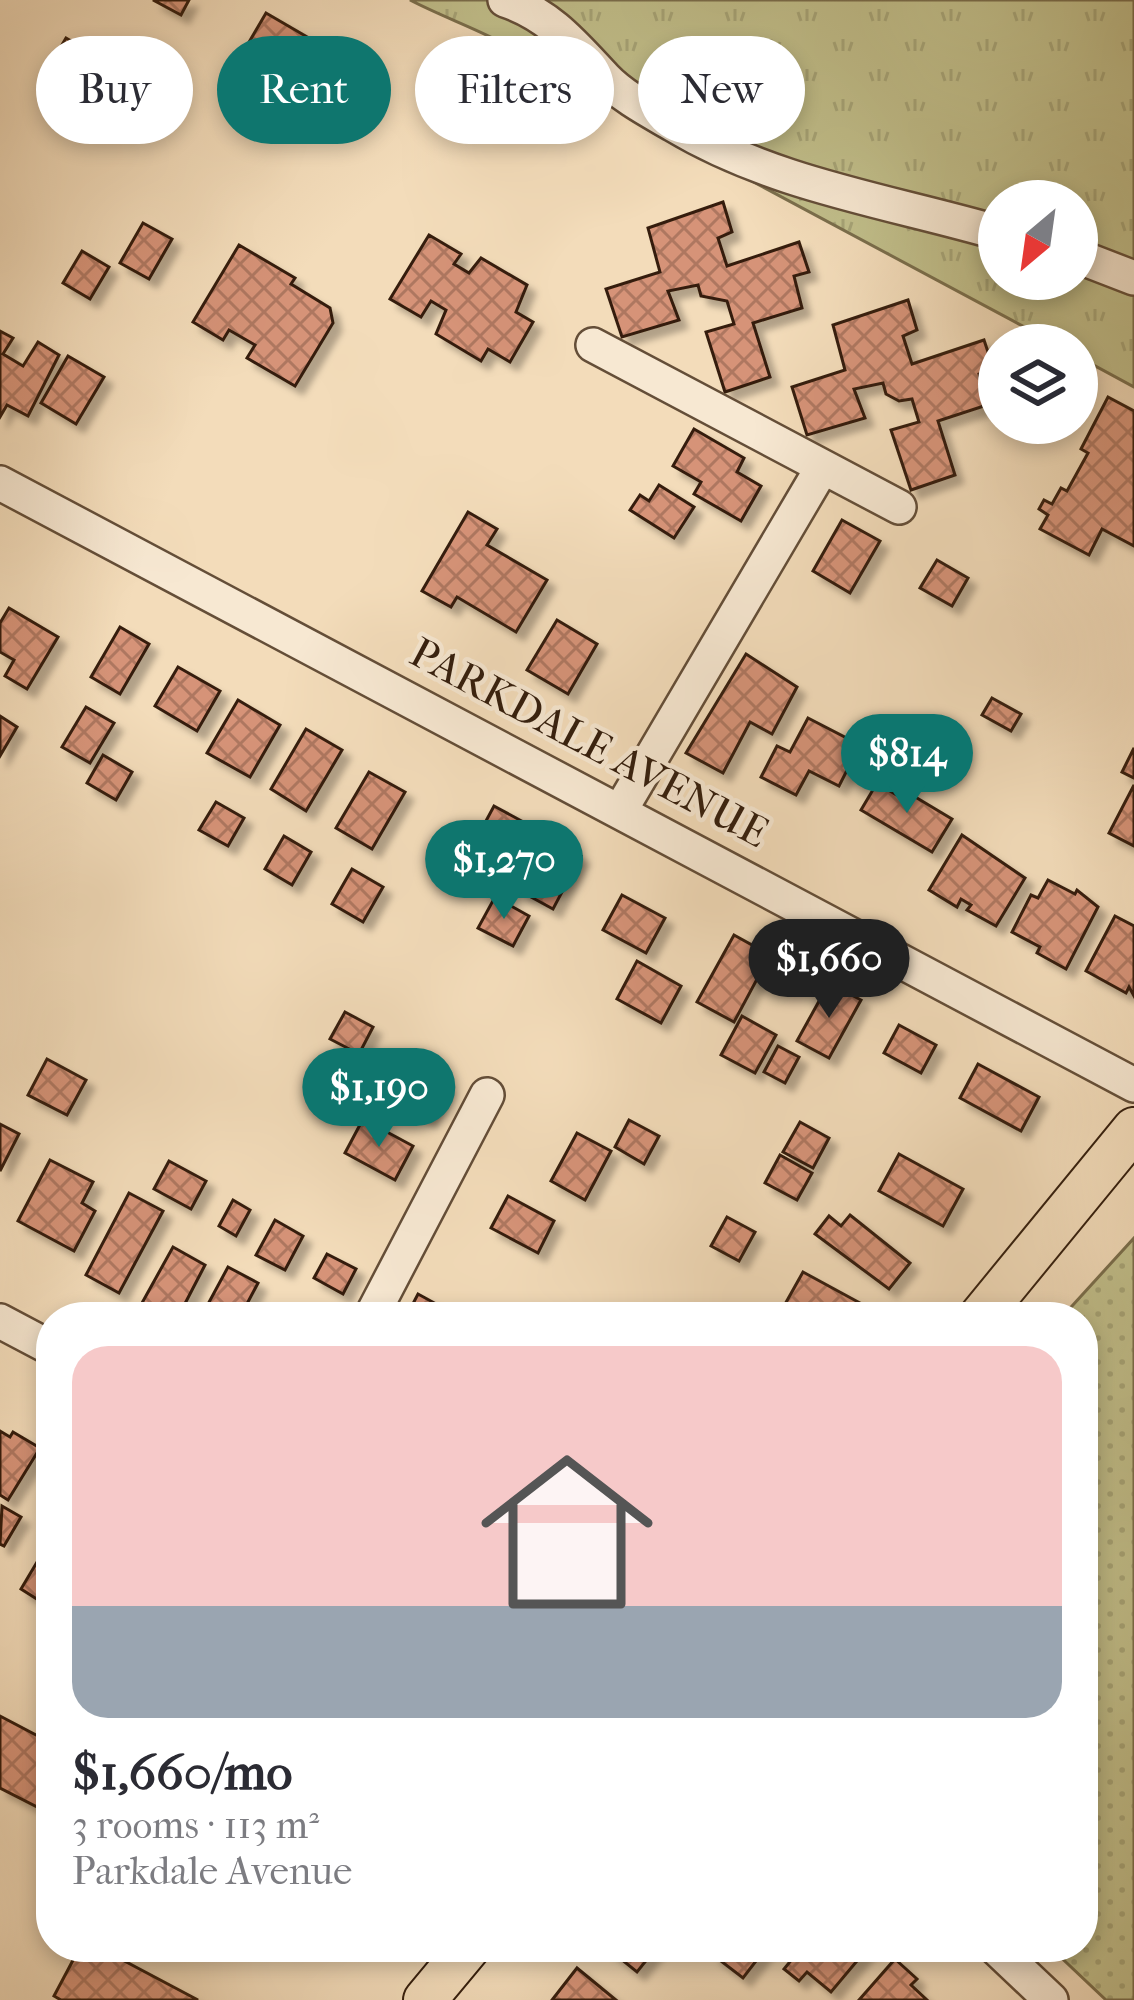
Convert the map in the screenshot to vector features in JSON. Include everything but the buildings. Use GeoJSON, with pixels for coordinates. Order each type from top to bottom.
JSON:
{"type":"FeatureCollection","features":[{"type":"Feature","properties":{"kind":"main road"},"geometry":{"type":"LineString","coordinates":[[992,1302],[1134,1129]]}},
{"type":"Feature","properties":{"kind":"main road"},"geometry":{"type":"LineString","coordinates":[[425,2000],[457,1962]]}},
{"type":"Feature","properties":{"kind":"street"},"geometry":{"type":"LineString","coordinates":[[505,0],[533,9],[582,48],[608,81],[676,126],[740,158],[853,198],[978,228]]}},
{"type":"Feature","properties":{"kind":"street"},"geometry":{"type":"LineString","coordinates":[[1098,264],[1134,278]]}},
{"type":"Feature","properties":{"kind":"street"},"geometry":{"type":"LineString","coordinates":[[593,345],[899,507]]}},
{"type":"Feature","properties":{"kind":"street"},"geometry":{"type":"LineString","coordinates":[[620,811],[822,468]]}},
{"type":"Feature","properties":{"kind":"street","name":"PARKDALE AVENUE"},"geometry":{"type":"LineString","coordinates":[[0,483],[1134,1085]]}},
{"type":"Feature","properties":{"kind":"street"},"geometry":{"type":"LineString","coordinates":[[379,1302],[488,1095]]}},
{"type":"Feature","properties":{"kind":"street"},"geometry":{"type":"LineString","coordinates":[[0,1322],[36,1340]]}},
{"type":"Feature","properties":{"kind":"street"},"geometry":{"type":"LineString","coordinates":[[1011,1962],[1052,2000]]}},
{"type":"Feature","properties":{"kind":"green space"},"geometry":{"type":"Polygon","coordinates":[[[410,0],[1134,0],[1134,387],[1098,367],[1098,324],[1019,324],[683,144],[805,144],[805,36],[638,36],[638,120],[614,107],[614,36],[488,36],[410,0]]]}},
{"type":"Feature","properties":{"kind":"green space"},"geometry":{"type":"Polygon","coordinates":[[[1134,1238],[1134,2000],[1106,2000],[1066,1962],[1098,1962],[1098,1302],[1076,1302],[1134,1238]]]}}]}
